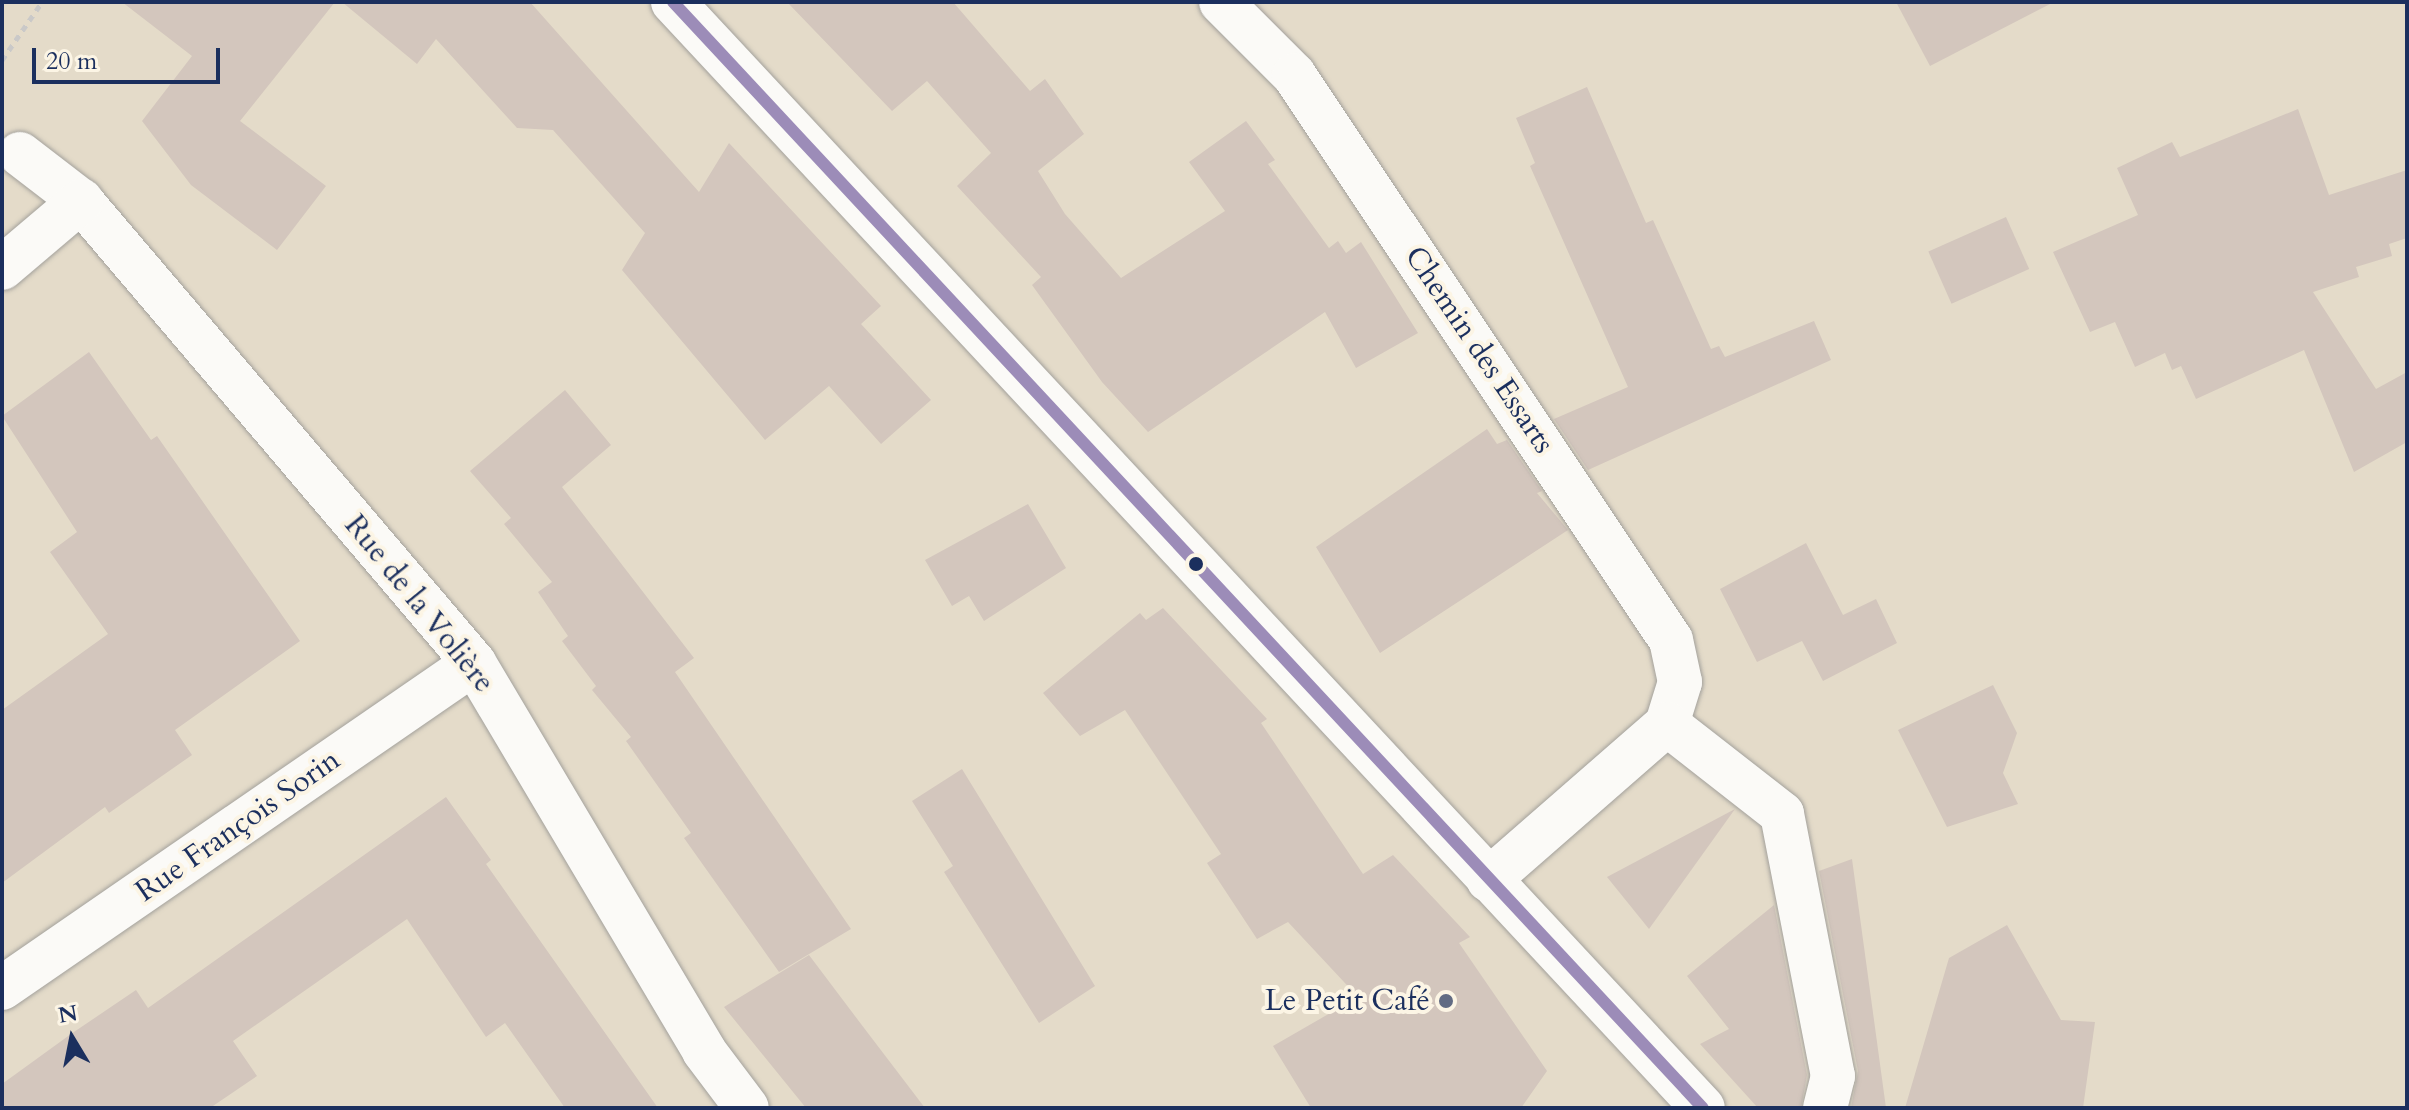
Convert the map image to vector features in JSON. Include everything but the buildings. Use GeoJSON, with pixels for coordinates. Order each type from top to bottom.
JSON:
{"type":"FeatureCollection","features":[{"type":"Feature","properties":{"kind":"street"},"geometry":{"type":"LineString","coordinates":[[673,2],[1703,1108]]}},
{"type":"Feature","properties":{"kind":"street","name":"Chemin des Essarts"},"geometry":{"type":"LineString","coordinates":[[1221,2],[1294,75],[1671,640],[1680,682],[1667,724]]}},
{"type":"Feature","properties":{"kind":"street","name":"Rue de la Volière"},"geometry":{"type":"LineString","coordinates":[[20,154],[81,201],[474,663],[704,1051],[747,1108]]}},
{"type":"Feature","properties":{"kind":"street"},"geometry":{"type":"LineString","coordinates":[[2,268],[81,201]]}},
{"type":"Feature","properties":{"kind":"street","name":"Rue François Sorin"},"geometry":{"type":"LineString","coordinates":[[2,988],[474,663]]}},
{"type":"Feature","properties":{"kind":"street"},"geometry":{"type":"LineString","coordinates":[[1488,880],[1667,724],[1782,814],[1833,1076],[1825,1108]]}},
{"type":"Feature","properties":{"kind":"path"},"geometry":{"type":"LineString","coordinates":[[2,60],[42,2]]}},
{"type":"Feature","properties":{"kind":"transit line"},"geometry":{"type":"LineString","coordinates":[[673,2],[1703,1108]]}},
{"type":"Feature","properties":{"kind":"place","name":"Le Petit Café"},"geometry":{"type":"Point","coordinates":[1446,1001]}}]}
